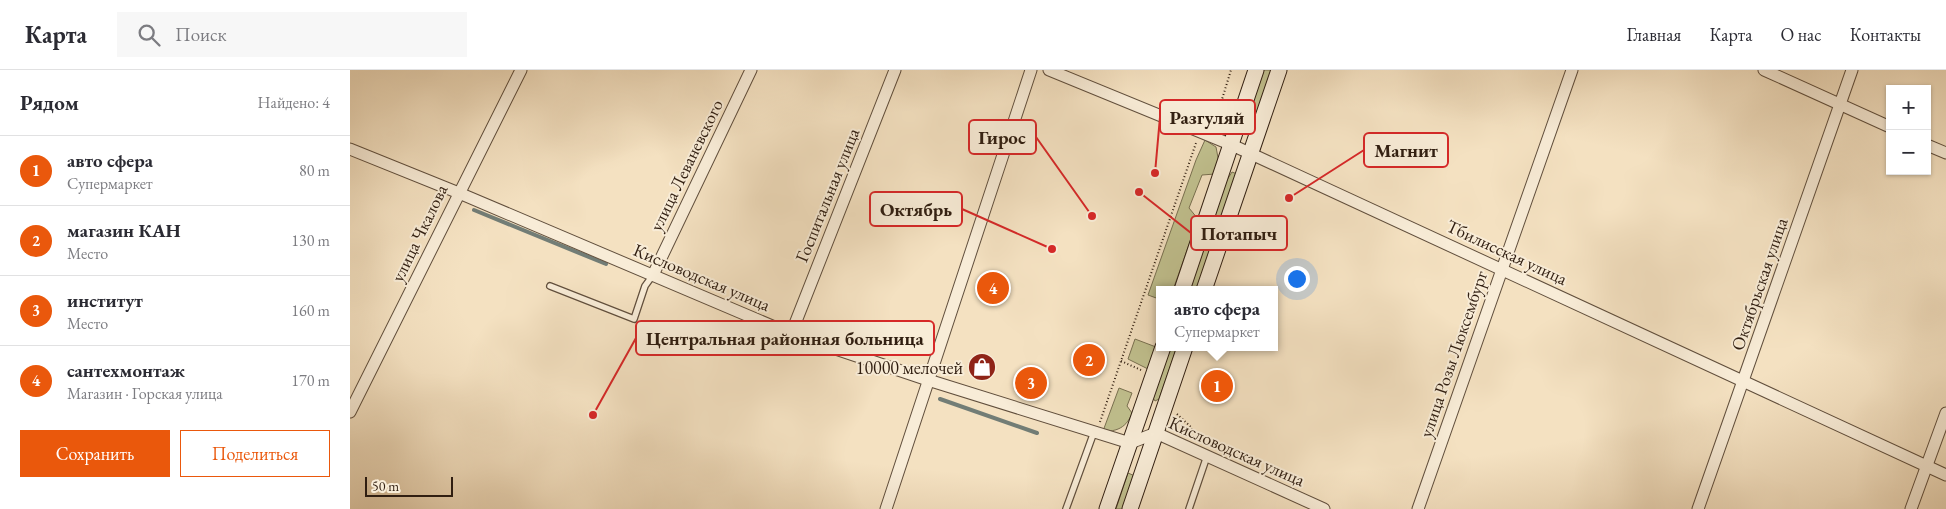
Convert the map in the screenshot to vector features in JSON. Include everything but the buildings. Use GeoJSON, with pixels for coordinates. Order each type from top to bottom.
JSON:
{"type":"FeatureCollection","features":[{"type":"Feature","properties":{"kind":"main road"},"geometry":{"type":"LineString","coordinates":[[1183,286],[1256,70]]}},
{"type":"Feature","properties":{"kind":"main road"},"geometry":{"type":"LineString","coordinates":[[1205,286],[1279,70]]}},
{"type":"Feature","properties":{"kind":"main road"},"geometry":{"type":"LineString","coordinates":[[1107,509],[1161,351]]}},
{"type":"Feature","properties":{"kind":"main road"},"geometry":{"type":"LineString","coordinates":[[1130,509],[1184,351]]}},
{"type":"Feature","properties":{"kind":"street","name":"улица Чкалова"},"geometry":{"type":"LineString","coordinates":[[350,412],[521,70]]}},
{"type":"Feature","properties":{"kind":"street","name":"улица Леваневского"},"geometry":{"type":"LineString","coordinates":[[652,274],[751,70]]}},
{"type":"Feature","properties":{"kind":"street","name":"Госпитальная улица"},"geometry":{"type":"LineString","coordinates":[[791,334],[895,70]]}},
{"type":"Feature","properties":{"kind":"street"},"geometry":{"type":"LineString","coordinates":[[886,509],[1031,70]]}},
{"type":"Feature","properties":{"kind":"street","name":"Тбилисская улица"},"geometry":{"type":"LineString","coordinates":[[1049,70],[1232,145],[1502,268],[1744,383],[1946,475]]}},
{"type":"Feature","properties":{"kind":"street","name":"улица Розы Люксембург"},"geometry":{"type":"LineString","coordinates":[[1418,509],[1572,70]]}},
{"type":"Feature","properties":{"kind":"street"},"geometry":{"type":"LineString","coordinates":[[1764,70],[1886,125]]}},
{"type":"Feature","properties":{"kind":"street","name":"Октябрьская улица"},"geometry":{"type":"LineString","coordinates":[[1698,509],[1744,383],[1852,70]]}},
{"type":"Feature","properties":{"kind":"street"},"geometry":{"type":"LineString","coordinates":[[1931,147],[1946,153]]}},
{"type":"Feature","properties":{"kind":"street","name":"Кисловодская улица"},"geometry":{"type":"LineString","coordinates":[[350,149],[652,274],[791,334],[928,380],[1130,443],[1156,433],[1324,509]]}},
{"type":"Feature","properties":{"kind":"street"},"geometry":{"type":"LineString","coordinates":[[1911,509],[1946,413]]}},
{"type":"Feature","properties":{"kind":"lane"},"geometry":{"type":"LineString","coordinates":[[550,286],[634,319],[645,286],[652,274]]}},
{"type":"Feature","properties":{"kind":"lane"},"geometry":{"type":"LineString","coordinates":[[1066,509],[1090,430]]}},
{"type":"Feature","properties":{"kind":"lane"},"geometry":{"type":"LineString","coordinates":[[1189,509],[1207,456]]}},
{"type":"Feature","properties":{"kind":"path"},"geometry":{"type":"LineString","coordinates":[[1090,430],[1099,424],[1196,143],[1216,119],[1231,70]]}},
{"type":"Feature","properties":{"kind":"path"},"geometry":{"type":"LineString","coordinates":[[1175,412],[1192,428],[1186,447]]}},
{"type":"Feature","properties":{"kind":"green space"},"geometry":{"type":"Polygon","coordinates":[[[1263,70],[1273,70],[1253,126],[1250,127],[1246,123],[1263,70]]]}},
{"type":"Feature","properties":{"kind":"green space"},"geometry":{"type":"Polygon","coordinates":[[[1205,140],[1216,147],[1219,163],[1215,174],[1202,175],[1189,208],[1198,219],[1174,286],[1156,286],[1156,298],[1148,295],[1196,160],[1205,140]]]}},
{"type":"Feature","properties":{"kind":"green space"},"geometry":{"type":"Polygon","coordinates":[[[1232,172],[1237,174],[1198,286],[1190,286],[1225,183],[1232,172]]]}},
{"type":"Feature","properties":{"kind":"green space"},"geometry":{"type":"Polygon","coordinates":[[[1135,339],[1156,347],[1148,369],[1128,359],[1135,339]]]}},
{"type":"Feature","properties":{"kind":"green space"},"geometry":{"type":"Polygon","coordinates":[[[1168,351],[1176,351],[1159,399],[1155,401],[1152,396],[1168,351]]]}},
{"type":"Feature","properties":{"kind":"green space"},"geometry":{"type":"Polygon","coordinates":[[[1119,388],[1132,393],[1127,406],[1132,413],[1121,428],[1113,431],[1103,431],[1119,388]]]}},
{"type":"Feature","properties":{"kind":"green space"},"geometry":{"type":"Polygon","coordinates":[[[1128,473],[1135,476],[1124,509],[1116,509],[1128,473]]]}},
{"type":"Feature","properties":{"kind":"waterway"},"geometry":{"type":"LineString","coordinates":[[474,210],[606,264]]}},
{"type":"Feature","properties":{"kind":"waterway"},"geometry":{"type":"LineString","coordinates":[[940,399],[1037,433]]}},
{"type":"Feature","properties":{"kind":"place","name":"Разгуляй"},"geometry":{"type":"Point","coordinates":[1155,173]}},
{"type":"Feature","properties":{"kind":"place","name":"Потапыч"},"geometry":{"type":"Point","coordinates":[1139,192]}},
{"type":"Feature","properties":{"kind":"place","name":"Магнит"},"geometry":{"type":"Point","coordinates":[1289,198]}},
{"type":"Feature","properties":{"kind":"place","name":"Гирос"},"geometry":{"type":"Point","coordinates":[1092,216]}},
{"type":"Feature","properties":{"kind":"place","name":"Октябрь"},"geometry":{"type":"Point","coordinates":[1052,249]}},
{"type":"Feature","properties":{"kind":"place","name":"сантехмонтаж"},"geometry":{"type":"Point","coordinates":[993,288]}},
{"type":"Feature","properties":{"kind":"place","name":"магазин КАН"},"geometry":{"type":"Point","coordinates":[1089,360]}},
{"type":"Feature","properties":{"kind":"place","name":"10000 мелочей"},"geometry":{"type":"Point","coordinates":[982,367]}},
{"type":"Feature","properties":{"kind":"place","name":"институт"},"geometry":{"type":"Point","coordinates":[1031,383]}},
{"type":"Feature","properties":{"kind":"place","name":"авто сфера"},"geometry":{"type":"Point","coordinates":[1217,386]}},
{"type":"Feature","properties":{"kind":"place","name":"Центральная районная больница"},"geometry":{"type":"Point","coordinates":[593,415]}}]}
